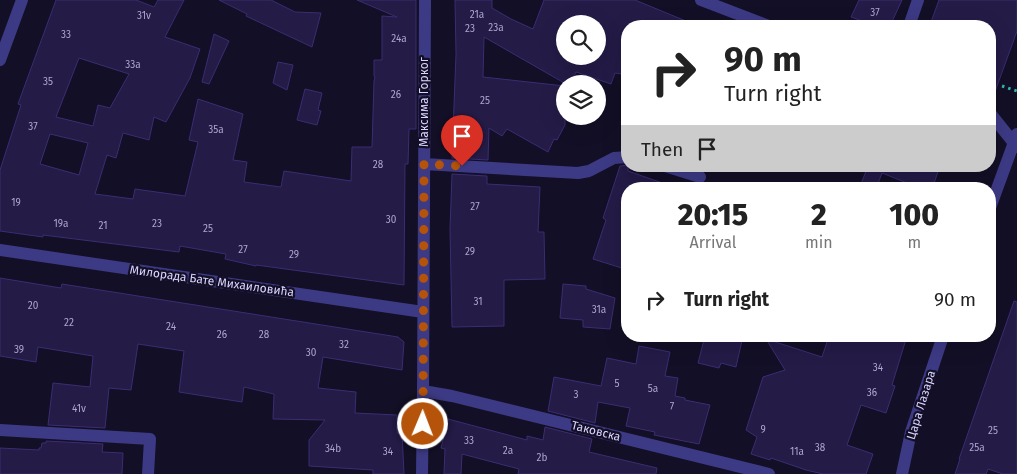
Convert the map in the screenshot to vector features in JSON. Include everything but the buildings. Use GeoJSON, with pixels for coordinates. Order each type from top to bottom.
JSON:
{"type":"FeatureCollection","features":[{"type":"Feature","properties":{"kind":"street"},"geometry":{"type":"LineString","coordinates":[[0,60],[22,0]]}},
{"type":"Feature","properties":{"kind":"street","name":"Максима Горког"},"geometry":{"type":"LineString","coordinates":[[422,474],[425,0]]}},
{"type":"Feature","properties":{"kind":"street"},"geometry":{"type":"LineString","coordinates":[[701,0],[753,20]]}},
{"type":"Feature","properties":{"kind":"street"},"geometry":{"type":"LineString","coordinates":[[911,20],[918,0]]}},
{"type":"Feature","properties":{"kind":"street"},"geometry":{"type":"LineString","coordinates":[[996,120],[1016,142],[996,193]]}},
{"type":"Feature","properties":{"kind":"street"},"geometry":{"type":"LineString","coordinates":[[424,164],[578,173],[589,171],[614,158],[621,158]]}},
{"type":"Feature","properties":{"kind":"street"},"geometry":{"type":"LineString","coordinates":[[684,172],[700,177]]}},
{"type":"Feature","properties":{"kind":"street","name":"Милорада Бате Михаиловића"},"geometry":{"type":"LineString","coordinates":[[0,250],[423,312]]}},
{"type":"Feature","properties":{"kind":"street","name":"Цара Лазара"},"geometry":{"type":"LineString","coordinates":[[902,474],[911,432],[941,342]]}},
{"type":"Feature","properties":{"kind":"street","name":"Таковска"},"geometry":{"type":"LineString","coordinates":[[423,390],[769,474]]}},
{"type":"Feature","properties":{"kind":"street"},"geometry":{"type":"LineString","coordinates":[[0,430],[150,439],[148,474]]}},
{"type":"Feature","properties":{"kind":"path"},"geometry":{"type":"LineString","coordinates":[[1002,86],[1017,91]]}},
{"type":"Feature","properties":{"kind":"route"},"geometry":{"type":"LineString","coordinates":[[423,424],[424,164],[462,166]]}}]}
